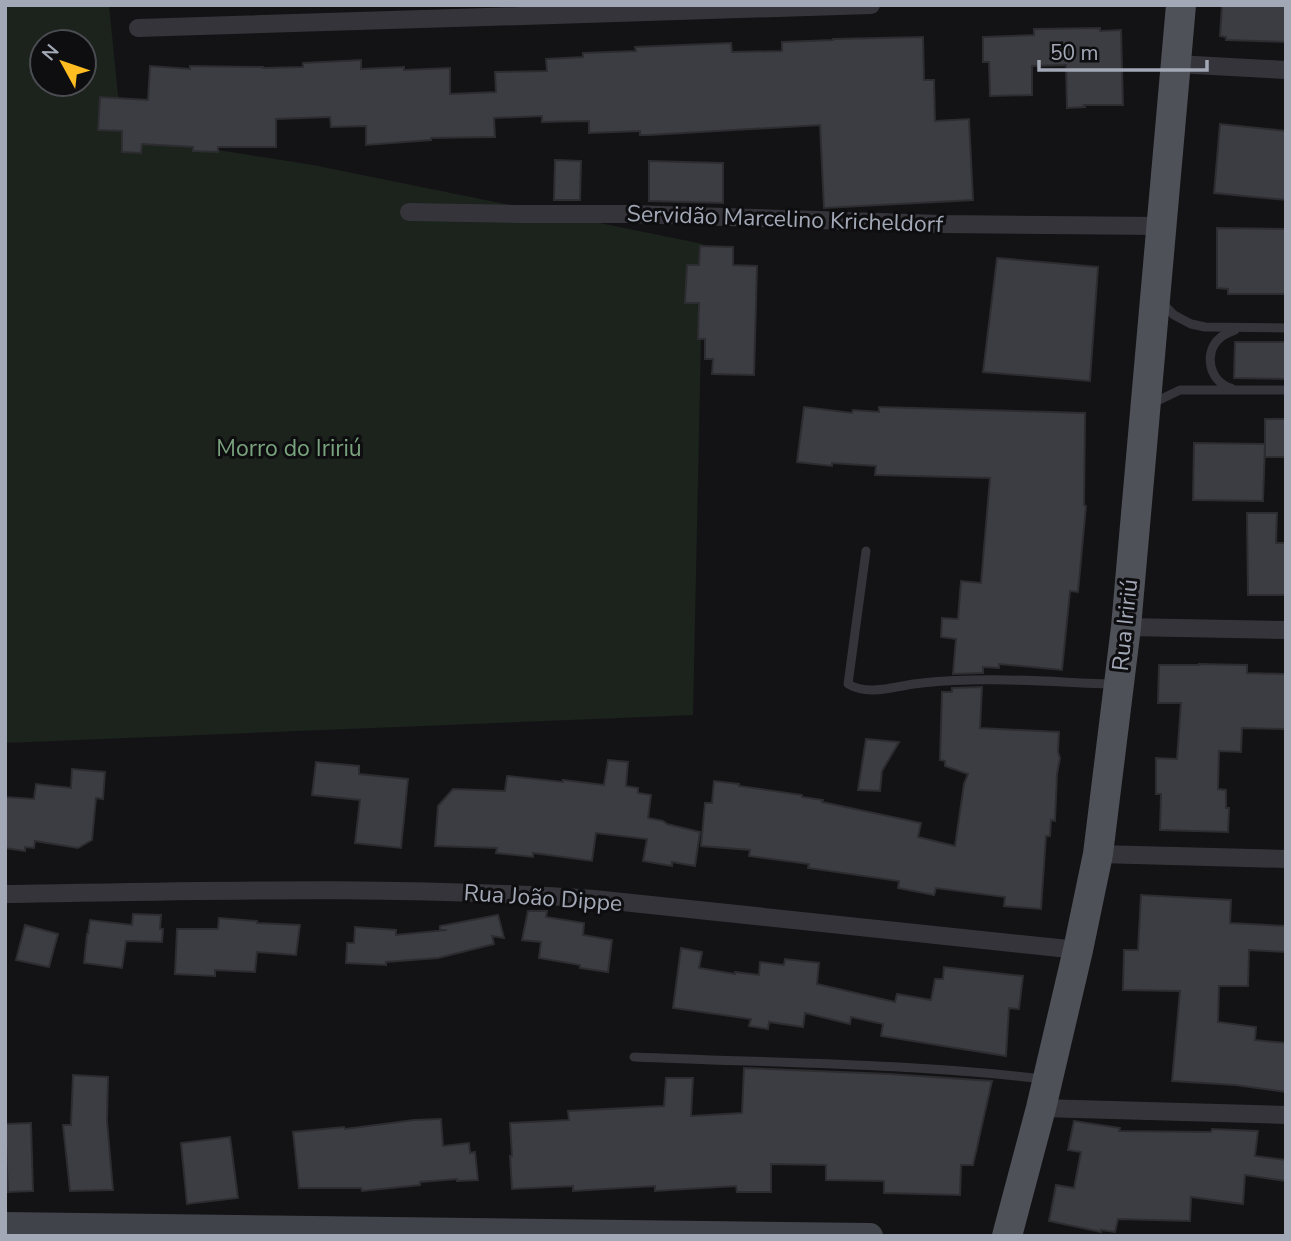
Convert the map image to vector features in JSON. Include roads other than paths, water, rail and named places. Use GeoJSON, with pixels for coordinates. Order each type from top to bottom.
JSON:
{"type":"FeatureCollection","features":[{"type":"Feature","properties":{"kind":"main road","name":"Rua Iririú"},"geometry":{"type":"LineString","coordinates":[[1006,1236],[1045,1094],[1097,854],[1126,627],[1181,5]]}},
{"type":"Feature","properties":{"kind":"main road"},"geometry":{"type":"LineString","coordinates":[[5,1225],[870,1236]]}},
{"type":"Feature","properties":{"kind":"street"},"geometry":{"type":"LineString","coordinates":[[138,28],[871,5]]}},
{"type":"Feature","properties":{"kind":"street"},"geometry":{"type":"LineString","coordinates":[[1176,64],[1286,70]]}},
{"type":"Feature","properties":{"kind":"street","name":"Servidão Marcelino Kricheldorf"},"geometry":{"type":"LineString","coordinates":[[410,212],[630,214],[942,225],[1161,226]]}},
{"type":"Feature","properties":{"kind":"street"},"geometry":{"type":"LineString","coordinates":[[1126,627],[1286,629]]}},
{"type":"Feature","properties":{"kind":"street"},"geometry":{"type":"LineString","coordinates":[[1097,854],[1286,859]]}},
{"type":"Feature","properties":{"kind":"street","name":"Rua João Dippe"},"geometry":{"type":"LineString","coordinates":[[5,894],[348,890],[517,894],[1078,950]]}},
{"type":"Feature","properties":{"kind":"street"},"geometry":{"type":"LineString","coordinates":[[1045,1094],[1286,1115]]}},
{"type":"Feature","properties":{"kind":"lane"},"geometry":{"type":"LineString","coordinates":[[1155,297],[1174,315],[1191,324],[1205,327],[1286,328]]}},
{"type":"Feature","properties":{"kind":"lane"},"geometry":{"type":"LineString","coordinates":[[1238,389],[1218,381],[1210,360],[1212,349],[1219,338],[1240,328]]}},
{"type":"Feature","properties":{"kind":"lane"},"geometry":{"type":"LineString","coordinates":[[1145,407],[1180,390],[1286,390]]}},
{"type":"Feature","properties":{"kind":"lane"},"geometry":{"type":"LineString","coordinates":[[866,551],[848,684],[856,689],[988,678],[1118,684]]}},
{"type":"Feature","properties":{"kind":"lane"},"geometry":{"type":"LineString","coordinates":[[634,1056],[992,1073],[1045,1094]]}},
{"type":"Feature","properties":{"kind":"park label","name":"Morro do Iririú"},"geometry":{"type":"Point","coordinates":[289,448]}}]}
